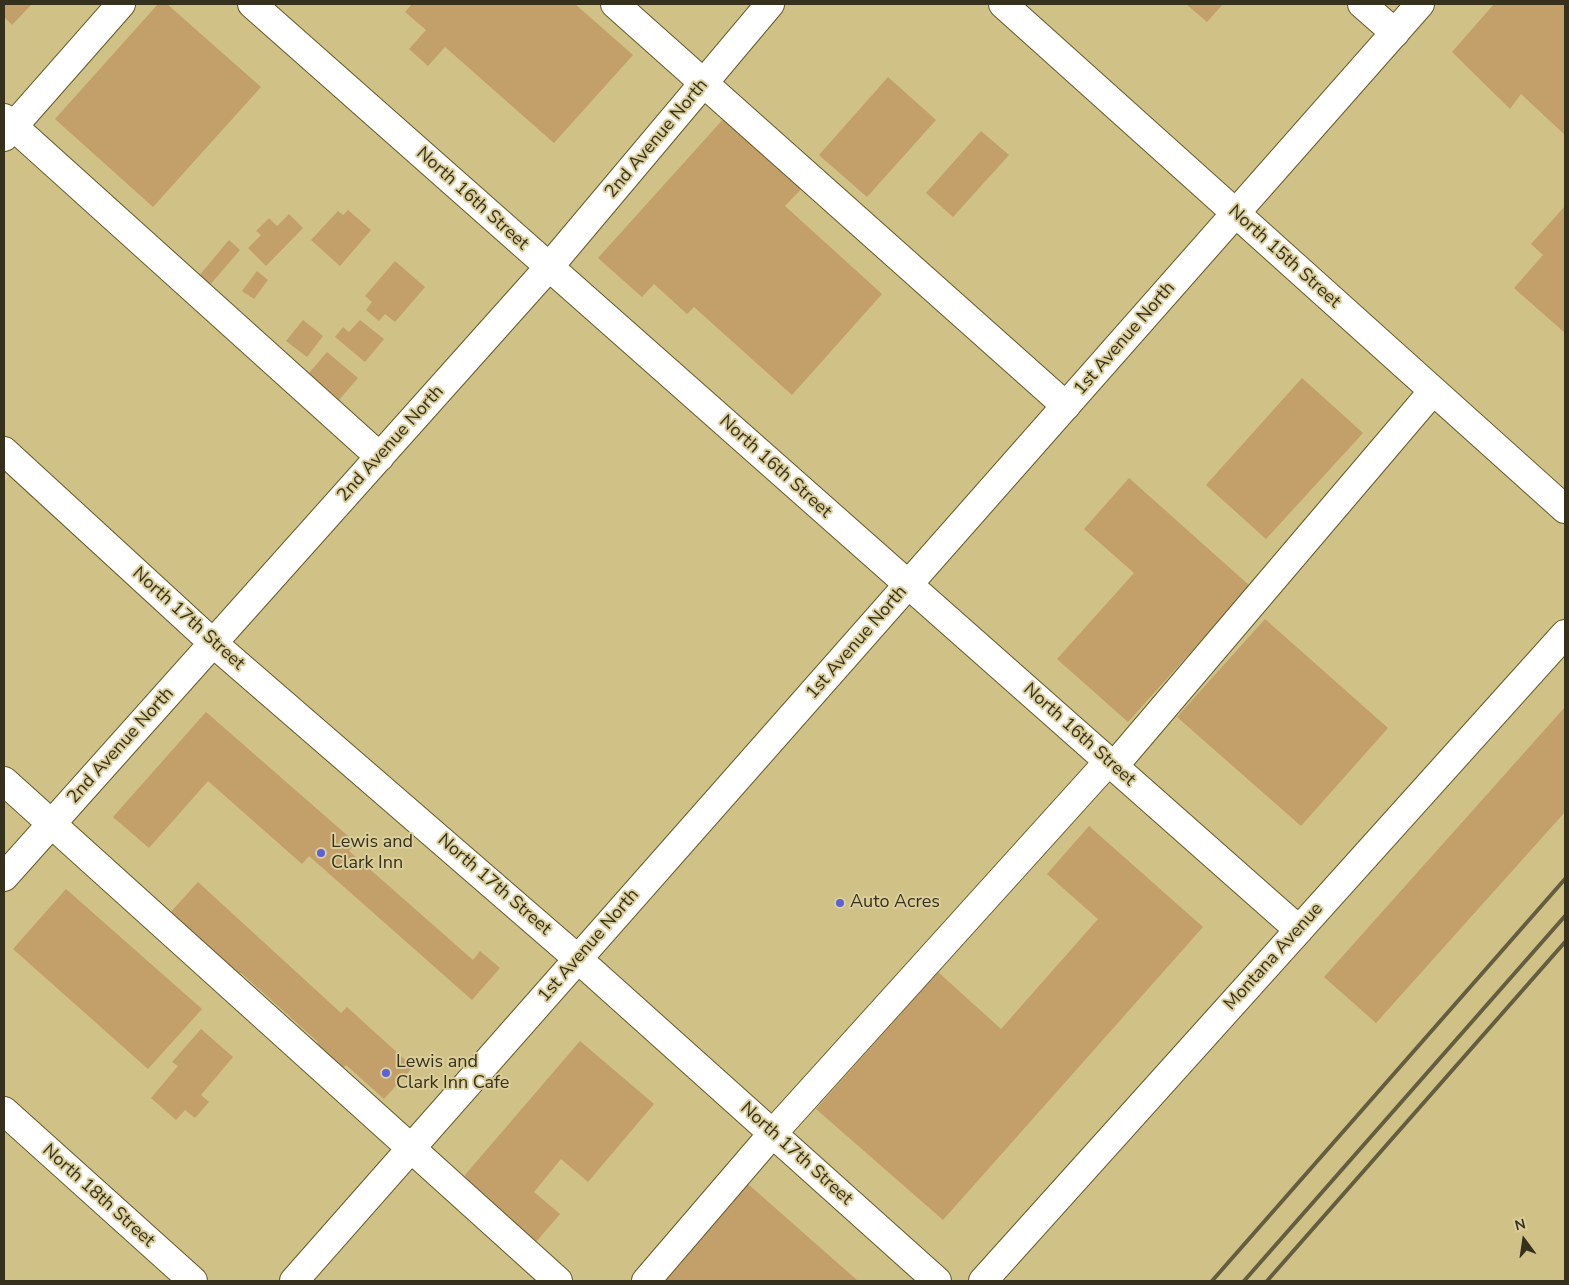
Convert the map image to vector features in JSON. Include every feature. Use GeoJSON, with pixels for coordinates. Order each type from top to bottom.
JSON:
{"type":"FeatureCollection","features":[{"type":"Feature","properties":{"kind":"street"},"geometry":{"type":"LineString","coordinates":[[121,4],[7,127],[380,457]]}},
{"type":"Feature","properties":{"kind":"street","name":"North 16th Street"},"geometry":{"type":"LineString","coordinates":[[252,4],[1299,930]]}},
{"type":"Feature","properties":{"kind":"street"},"geometry":{"type":"LineString","coordinates":[[615,4],[1066,406]]}},
{"type":"Feature","properties":{"kind":"street","name":"2nd Avenue North"},"geometry":{"type":"LineString","coordinates":[[4,877],[549,267],[770,4]]}},
{"type":"Feature","properties":{"kind":"street","name":"North 15th Street"},"geometry":{"type":"LineString","coordinates":[[1003,4],[1565,509]]}},
{"type":"Feature","properties":{"kind":"street"},"geometry":{"type":"LineString","coordinates":[[1362,4],[1395,32]]}},
{"type":"Feature","properties":{"kind":"street","name":"1st Avenue North"},"geometry":{"type":"LineString","coordinates":[[294,1281],[1420,4]]}},
{"type":"Feature","properties":{"kind":"street"},"geometry":{"type":"LineString","coordinates":[[646,1281],[773,1133],[1112,764],[1433,390]]}},
{"type":"Feature","properties":{"kind":"street","name":"North 17th Street"},"geometry":{"type":"LineString","coordinates":[[4,452],[213,643],[578,959],[937,1281]]}},
{"type":"Feature","properties":{"kind":"street","name":"Montana Avenue"},"geometry":{"type":"LineString","coordinates":[[984,1281],[1565,634]]}},
{"type":"Feature","properties":{"kind":"street"},"geometry":{"type":"LineString","coordinates":[[4,781],[558,1281]]}},
{"type":"Feature","properties":{"kind":"street","name":"North 18th Street"},"geometry":{"type":"LineString","coordinates":[[4,1111],[193,1281]]}},
{"type":"Feature","properties":{"kind":"shaded area"},"geometry":{"type":"Polygon","coordinates":[[[4,4],[1565,4],[1565,627],[967,1281],[4,1281],[4,481],[19,466],[4,452],[4,4]]]}},
{"type":"Feature","properties":{"kind":"shaded area"},"geometry":{"type":"Polygon","coordinates":[[[1565,629],[1565,1281],[971,1281],[1565,629]]]}},
{"type":"Feature","properties":{"kind":"building"},"geometry":{"type":"Polygon","coordinates":[[[4,4],[32,4],[12,25],[4,17],[4,4]]]}},
{"type":"Feature","properties":{"kind":"building"},"geometry":{"type":"Polygon","coordinates":[[[158,4],[167,4],[261,87],[153,207],[55,119],[158,4]]]}},
{"type":"Feature","properties":{"kind":"building"},"geometry":{"type":"Polygon","coordinates":[[[412,4],[575,4],[633,55],[554,143],[445,47],[428,66],[409,49],[426,30],[405,12],[412,4]]]}},
{"type":"Feature","properties":{"kind":"building"},"geometry":{"type":"Polygon","coordinates":[[[1186,4],[1223,4],[1207,22],[1186,4]]]}},
{"type":"Feature","properties":{"kind":"building"},"geometry":{"type":"Polygon","coordinates":[[[1494,4],[1565,4],[1565,135],[1521,94],[1510,109],[1452,52],[1494,4]]]}},
{"type":"Feature","properties":{"kind":"building"},"geometry":{"type":"Polygon","coordinates":[[[888,77],[936,120],[867,197],[819,155],[888,77]]]}},
{"type":"Feature","properties":{"kind":"building"},"geometry":{"type":"Polygon","coordinates":[[[726,116],[804,186],[785,206],[882,294],[792,395],[694,307],[687,314],[654,284],[642,297],[598,258],[726,116]]]}},
{"type":"Feature","properties":{"kind":"building"},"geometry":{"type":"Polygon","coordinates":[[[981,131],[1009,155],[953,217],[926,193],[981,131]]]}},
{"type":"Feature","properties":{"kind":"building"},"geometry":{"type":"Polygon","coordinates":[[[1565,206],[1565,333],[1514,288],[1543,255],[1531,244],[1565,206]]]}},
{"type":"Feature","properties":{"kind":"building"},"geometry":{"type":"Polygon","coordinates":[[[348,210],[371,230],[340,266],[311,240],[338,211],[343,215],[348,210]]]}},
{"type":"Feature","properties":{"kind":"building"},"geometry":{"type":"Polygon","coordinates":[[[289,214],[303,228],[266,266],[248,248],[261,235],[256,231],[269,218],[277,226],[289,214]]]}},
{"type":"Feature","properties":{"kind":"building"},"geometry":{"type":"Polygon","coordinates":[[[229,240],[240,250],[209,286],[198,277],[229,240]]]}},
{"type":"Feature","properties":{"kind":"building"},"geometry":{"type":"Polygon","coordinates":[[[395,261],[425,287],[395,322],[385,314],[379,321],[366,310],[372,302],[365,296],[395,261]]]}},
{"type":"Feature","properties":{"kind":"building"},"geometry":{"type":"Polygon","coordinates":[[[257,271],[268,280],[254,299],[242,291],[257,271]]]}},
{"type":"Feature","properties":{"kind":"building"},"geometry":{"type":"Polygon","coordinates":[[[303,320],[323,336],[307,357],[286,341],[303,320]]]}},
{"type":"Feature","properties":{"kind":"building"},"geometry":{"type":"Polygon","coordinates":[[[360,320],[384,339],[365,362],[335,337],[343,327],[349,332],[360,320]]]}},
{"type":"Feature","properties":{"kind":"building"},"geometry":{"type":"Polygon","coordinates":[[[327,352],[358,378],[339,400],[309,373],[327,352]]]}},
{"type":"Feature","properties":{"kind":"building"},"geometry":{"type":"Polygon","coordinates":[[[1302,378],[1363,433],[1266,539],[1206,485],[1302,378]]]}},
{"type":"Feature","properties":{"kind":"building"},"geometry":{"type":"Polygon","coordinates":[[[1129,478],[1250,586],[1128,722],[1057,659],[1134,573],[1084,529],[1129,478]]]}},
{"type":"Feature","properties":{"kind":"building"},"geometry":{"type":"Polygon","coordinates":[[[1265,619],[1388,728],[1301,826],[1177,717],[1265,619]]]}},
{"type":"Feature","properties":{"kind":"building"},"geometry":{"type":"Polygon","coordinates":[[[1565,707],[1565,812],[1376,1023],[1324,977],[1565,707]]]}},
{"type":"Feature","properties":{"kind":"building","name":"Lewis and Clark Inn"},"geometry":{"type":"Polygon","coordinates":[[[206,712],[356,843],[349,851],[473,960],[480,951],[500,968],[472,1000],[309,856],[302,864],[208,781],[149,848],[113,817],[206,712]]]}},
{"type":"Feature","properties":{"kind":"building"},"geometry":{"type":"Polygon","coordinates":[[[1089,826],[1203,927],[943,1220],[816,1109],[938,972],[1001,1029],[1098,919],[1047,874],[1089,826]]]}},
{"type":"Feature","properties":{"kind":"building"},"geometry":{"type":"Polygon","coordinates":[[[198,882],[341,1013],[347,1007],[413,1067],[384,1099],[346,1065],[340,1071],[313,1047],[318,1042],[241,973],[236,977],[168,915],[198,882]]]}},
{"type":"Feature","properties":{"kind":"building"},"geometry":{"type":"Polygon","coordinates":[[[66,889],[202,1009],[148,1069],[13,949],[66,889]]]}},
{"type":"Feature","properties":{"kind":"building"},"geometry":{"type":"Polygon","coordinates":[[[201,1029],[233,1057],[201,1095],[209,1102],[195,1118],[185,1110],[176,1120],[151,1098],[178,1066],[172,1062],[201,1029]]]}},
{"type":"Feature","properties":{"kind":"building"},"geometry":{"type":"Polygon","coordinates":[[[580,1041],[654,1104],[588,1182],[561,1159],[534,1192],[560,1214],[536,1242],[468,1185],[465,1175],[580,1041]]]}},
{"type":"Feature","properties":{"kind":"building"},"geometry":{"type":"Polygon","coordinates":[[[748,1184],[858,1281],[660,1281],[748,1184]]]}},
{"type":"Feature","properties":{"kind":"railway"},"geometry":{"type":"LineString","coordinates":[[1212,1281],[1565,879]]}},
{"type":"Feature","properties":{"kind":"railway"},"geometry":{"type":"LineString","coordinates":[[1244,1281],[1565,916]]}},
{"type":"Feature","properties":{"kind":"railway"},"geometry":{"type":"LineString","coordinates":[[1267,1281],[1565,942]]}},
{"type":"Feature","properties":{"kind":"place","name":"Lewis and Clark Inn"},"geometry":{"type":"Point","coordinates":[321,853]}},
{"type":"Feature","properties":{"kind":"place","name":"Auto Acres"},"geometry":{"type":"Point","coordinates":[840,903]}},
{"type":"Feature","properties":{"kind":"place","name":"Lewis and Clark Inn Cafe"},"geometry":{"type":"Point","coordinates":[386,1073]}}]}
